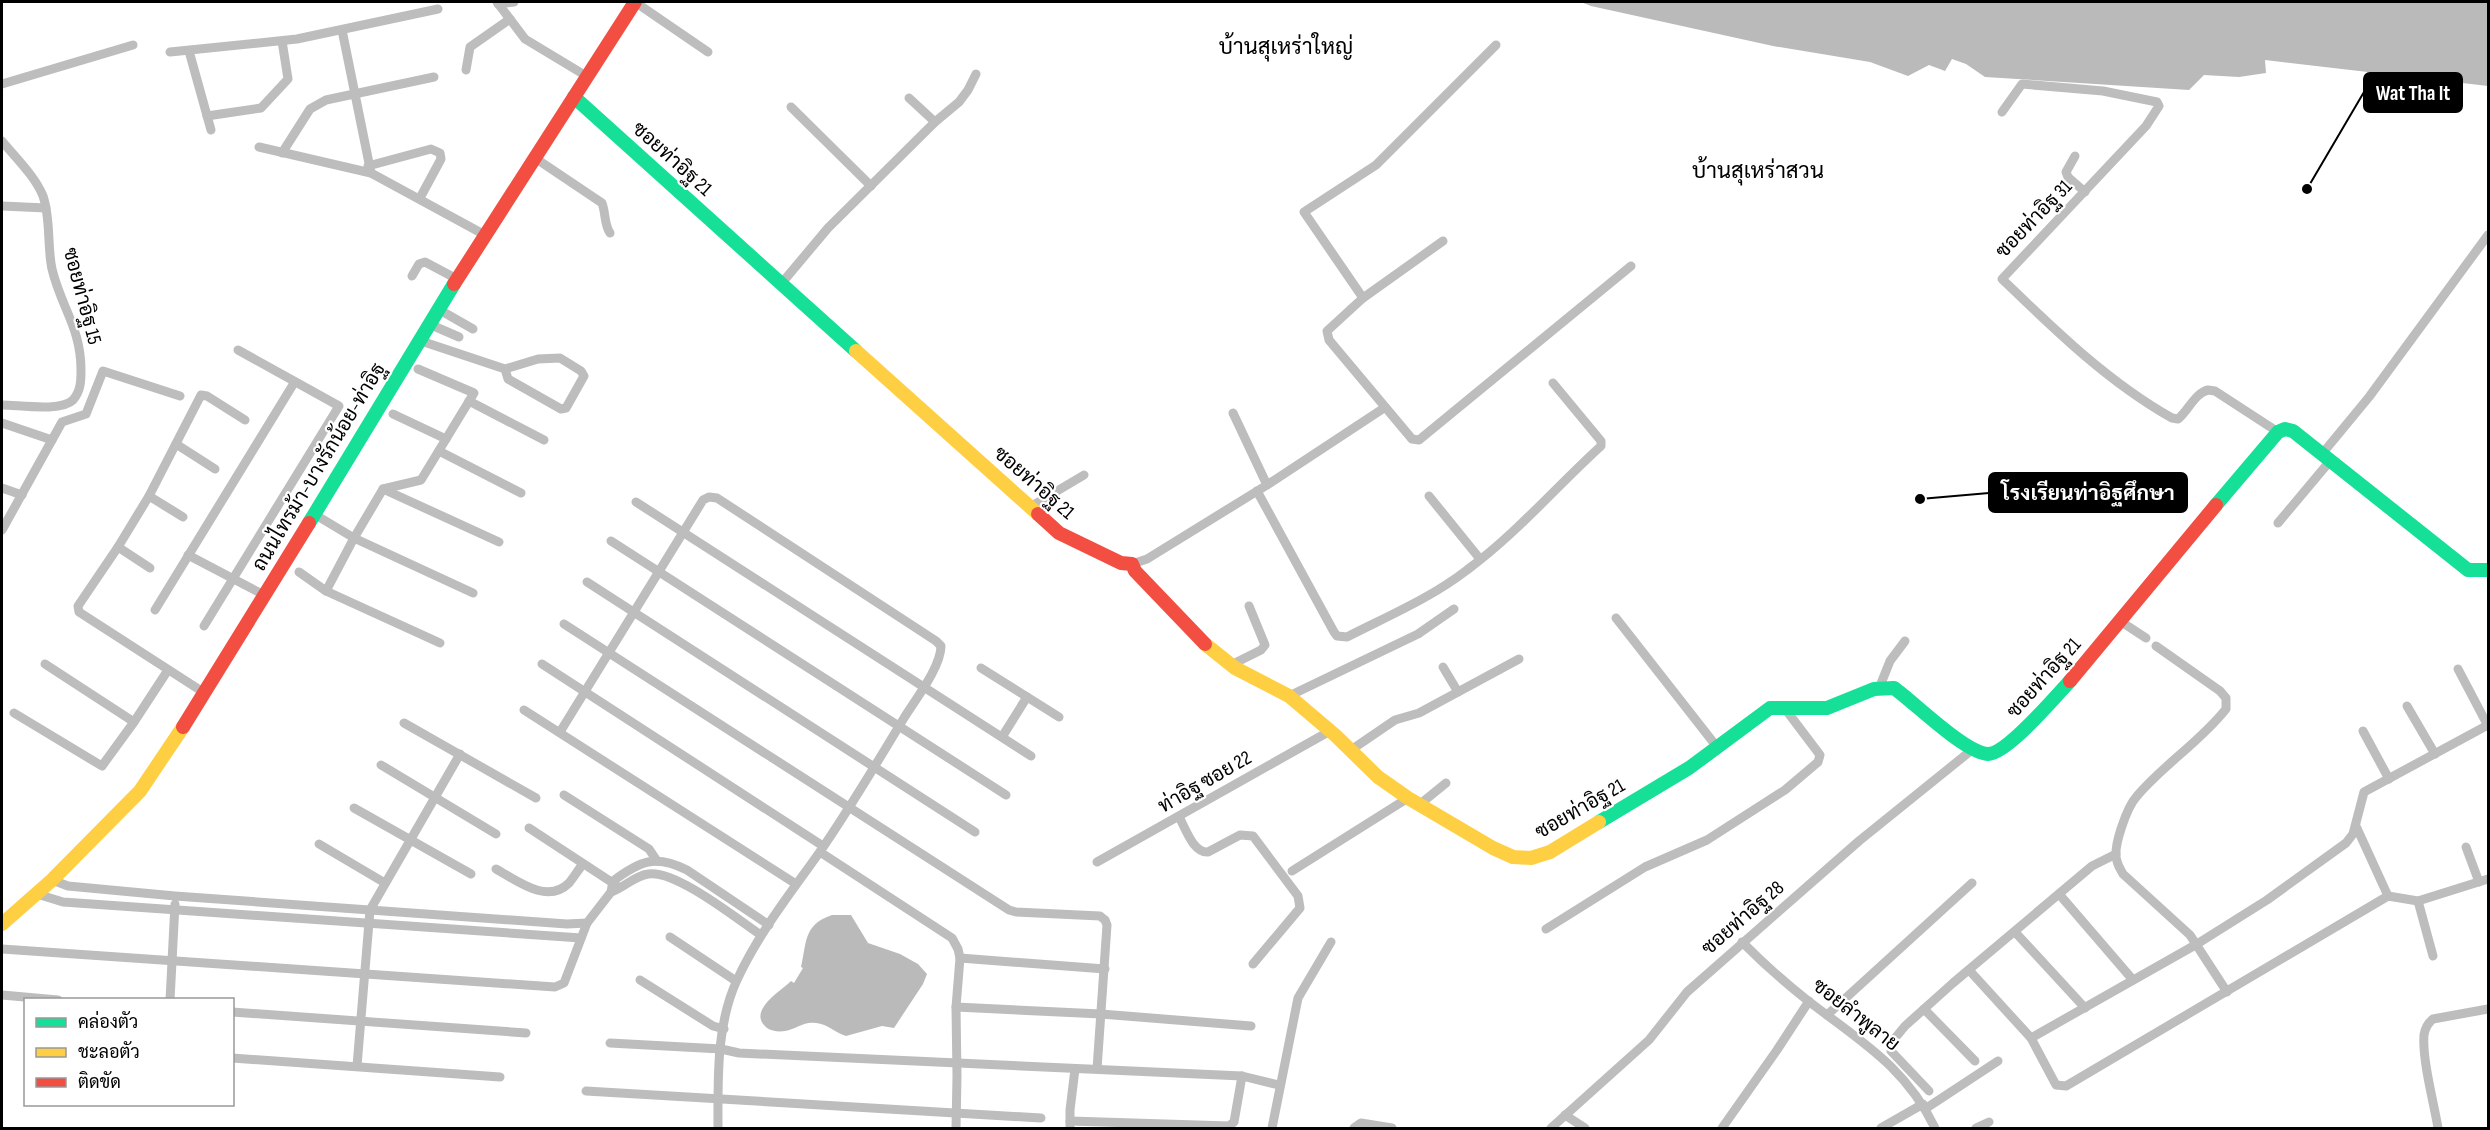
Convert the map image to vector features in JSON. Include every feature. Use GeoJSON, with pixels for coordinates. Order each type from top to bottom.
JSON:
{"type":"FeatureCollection","features":[{"type":"Feature","properties":{"kind":"street"},"geometry":{"type":"LineString","coordinates":[[498,3],[514,2]]}},
{"type":"Feature","properties":{"kind":"street"},"geometry":{"type":"LineString","coordinates":[[635,2],[708,52]]}},
{"type":"Feature","properties":{"kind":"street","name":"ถนนไทรม้า-บางรักน้อย-ท่าอิฐ"},"geometry":{"type":"LineString","coordinates":[[2,924],[52,880],[141,791],[314,514],[418,340],[635,2]]}},
{"type":"Feature","properties":{"kind":"street"},"geometry":{"type":"LineString","coordinates":[[498,3],[525,39],[588,77]]}},
{"type":"Feature","properties":{"kind":"street"},"geometry":{"type":"LineString","coordinates":[[170,52],[282,41],[438,9]]}},
{"type":"Feature","properties":{"kind":"street"},"geometry":{"type":"LineString","coordinates":[[466,70],[470,47],[510,19]]}},
{"type":"Feature","properties":{"kind":"street"},"geometry":{"type":"LineString","coordinates":[[342,30],[369,170]]}},
{"type":"Feature","properties":{"kind":"street"},"geometry":{"type":"LineString","coordinates":[[207,116],[261,108],[288,79],[282,41]]}},
{"type":"Feature","properties":{"kind":"street"},"geometry":{"type":"LineString","coordinates":[[2,84],[133,45]]}},
{"type":"Feature","properties":{"kind":"street"},"geometry":{"type":"LineString","coordinates":[[1363,298],[1304,212],[1376,165],[1496,45]]}},
{"type":"Feature","properties":{"kind":"street"},"geometry":{"type":"LineString","coordinates":[[189,51],[211,130]]}},
{"type":"Feature","properties":{"kind":"street"},"geometry":{"type":"LineString","coordinates":[[782,284],[828,228],[968,90],[975,74]]}},
{"type":"Feature","properties":{"kind":"street"},"geometry":{"type":"LineString","coordinates":[[282,153],[310,109],[316,104],[434,77]]}},
{"type":"Feature","properties":{"kind":"street","name":"ซอยท่าอิฐ 31"},"geometry":{"type":"LineString","coordinates":[[2002,112],[2022,84],[2103,91],[2157,102],[2159,106],[2152,119],[2002,279],[2068,342],[2114,379],[2172,418],[2178,419],[2203,391],[2208,390],[2215,391],[2278,432]]}},
{"type":"Feature","properties":{"kind":"street","name":"ซอยท่าอิฐ 21"},"geometry":{"type":"LineString","coordinates":[[574,97],[1059,533],[1121,563],[1132,564],[1135,571],[1201,641],[1231,664],[1289,696],[1378,777],[1413,802],[1492,848],[1513,857],[1532,858],[1550,852],[1689,768],[1770,708],[1783,706]]}},
{"type":"Feature","properties":{"kind":"street"},"geometry":{"type":"LineString","coordinates":[[909,98],[934,123]]}},
{"type":"Feature","properties":{"kind":"street"},"geometry":{"type":"LineString","coordinates":[[791,107],[871,186]]}},
{"type":"Feature","properties":{"kind":"street","name":"ซอยท่าอิฐ 15"},"geometry":{"type":"LineString","coordinates":[[2,141],[42,195],[52,268],[79,340],[81,382],[78,394],[71,402],[59,406],[2,405]]}},
{"type":"Feature","properties":{"kind":"street"},"geometry":{"type":"LineString","coordinates":[[259,147],[369,170],[485,236]]}},
{"type":"Feature","properties":{"kind":"street"},"geometry":{"type":"LineString","coordinates":[[369,170],[431,149],[440,153],[441,159],[420,198]]}},
{"type":"Feature","properties":{"kind":"street"},"geometry":{"type":"LineString","coordinates":[[2074,156],[2066,172],[2068,177],[2085,192]]}},
{"type":"Feature","properties":{"kind":"street"},"geometry":{"type":"LineString","coordinates":[[535,158],[602,203],[605,212],[605,226],[610,234]]}},
{"type":"Feature","properties":{"kind":"street"},"geometry":{"type":"LineString","coordinates":[[2,206],[45,208]]}},
{"type":"Feature","properties":{"kind":"street"},"geometry":{"type":"LineString","coordinates":[[2278,523],[2488,235]]}},
{"type":"Feature","properties":{"kind":"street"},"geometry":{"type":"LineString","coordinates":[[1443,241],[1363,298],[1327,331],[1329,340],[1412,440],[1419,440],[1631,266]]}},
{"type":"Feature","properties":{"kind":"street"},"geometry":{"type":"LineString","coordinates":[[412,276],[419,264],[425,262],[457,279]]}},
{"type":"Feature","properties":{"kind":"street"},"geometry":{"type":"LineString","coordinates":[[438,309],[473,329]]}},
{"type":"Feature","properties":{"kind":"street"},"geometry":{"type":"LineString","coordinates":[[429,324],[459,337]]}},
{"type":"Feature","properties":{"kind":"street"},"geometry":{"type":"LineString","coordinates":[[418,340],[505,369],[538,359],[560,358],[581,371],[584,376],[566,408],[561,410],[508,379],[505,369]]}},
{"type":"Feature","properties":{"kind":"street"},"geometry":{"type":"LineString","coordinates":[[204,626],[339,406],[238,351]]}},
{"type":"Feature","properties":{"kind":"street"},"geometry":{"type":"LineString","coordinates":[[326,591],[354,538],[384,489],[421,480],[474,393],[418,369]]}},
{"type":"Feature","properties":{"kind":"street"},"geometry":{"type":"LineString","coordinates":[[2,531],[62,422],[86,414],[102,370],[180,396]]}},
{"type":"Feature","properties":{"kind":"street"},"geometry":{"type":"LineString","coordinates":[[155,610],[294,383]]}},
{"type":"Feature","properties":{"kind":"street"},"geometry":{"type":"LineString","coordinates":[[1257,491],[1337,636],[1347,637],[1433,593],[1480,559],[1601,446],[1601,441],[1553,383]]}},
{"type":"Feature","properties":{"kind":"street"},"geometry":{"type":"LineString","coordinates":[[204,692],[77,610],[149,496],[201,395],[207,396],[245,420]]}},
{"type":"Feature","properties":{"kind":"street"},"geometry":{"type":"LineString","coordinates":[[469,401],[544,440]]}},
{"type":"Feature","properties":{"kind":"street"},"geometry":{"type":"LineString","coordinates":[[1132,564],[1147,559],[1267,485],[1384,408]]}},
{"type":"Feature","properties":{"kind":"street"},"geometry":{"type":"LineString","coordinates":[[1233,413],[1267,485]]}},
{"type":"Feature","properties":{"kind":"street"},"geometry":{"type":"LineString","coordinates":[[393,414],[446,439]]}},
{"type":"Feature","properties":{"kind":"street"},"geometry":{"type":"LineString","coordinates":[[2,423],[52,440]]}},
{"type":"Feature","properties":{"kind":"street"},"geometry":{"type":"LineString","coordinates":[[2278,432],[2285,429],[2293,432],[2468,570],[2488,570]]}},
{"type":"Feature","properties":{"kind":"street","name":"ซอยท่าอิฐ 21"},"geometry":{"type":"LineString","coordinates":[[1973,749],[1991,754],[2005,747],[2075,675],[2278,432]]}},
{"type":"Feature","properties":{"kind":"street"},"geometry":{"type":"LineString","coordinates":[[176,444],[215,469]]}},
{"type":"Feature","properties":{"kind":"street"},"geometry":{"type":"LineString","coordinates":[[439,451],[521,493]]}},
{"type":"Feature","properties":{"kind":"street"},"geometry":{"type":"LineString","coordinates":[[1030,507],[1084,475]]}},
{"type":"Feature","properties":{"kind":"street"},"geometry":{"type":"LineString","coordinates":[[2,488],[22,495]]}},
{"type":"Feature","properties":{"kind":"street"},"geometry":{"type":"LineString","coordinates":[[384,489],[499,542]]}},
{"type":"Feature","properties":{"kind":"street"},"geometry":{"type":"LineString","coordinates":[[149,496],[183,517]]}},
{"type":"Feature","properties":{"kind":"street"},"geometry":{"type":"LineString","coordinates":[[1429,496],[1480,559]]}},
{"type":"Feature","properties":{"kind":"street"},"geometry":{"type":"LineString","coordinates":[[560,732],[703,500],[709,497],[717,498],[936,640],[941,646],[941,654],[924,687],[822,849],[762,935],[736,981],[718,1065],[718,1128]]}},
{"type":"Feature","properties":{"kind":"street"},"geometry":{"type":"LineString","coordinates":[[636,502],[1031,756]]}},
{"type":"Feature","properties":{"kind":"street"},"geometry":{"type":"LineString","coordinates":[[314,514],[354,538],[473,593]]}},
{"type":"Feature","properties":{"kind":"street"},"geometry":{"type":"LineString","coordinates":[[611,541],[1006,795]]}},
{"type":"Feature","properties":{"kind":"street"},"geometry":{"type":"LineString","coordinates":[[118,547],[150,568]]}},
{"type":"Feature","properties":{"kind":"street"},"geometry":{"type":"LineString","coordinates":[[188,555],[264,595]]}},
{"type":"Feature","properties":{"kind":"street"},"geometry":{"type":"LineString","coordinates":[[299,572],[326,591],[440,643]]}},
{"type":"Feature","properties":{"kind":"street"},"geometry":{"type":"LineString","coordinates":[[587,582],[975,832]]}},
{"type":"Feature","properties":{"kind":"street"},"geometry":{"type":"LineString","coordinates":[[1231,664],[1261,650],[1265,645],[1249,606]]}},
{"type":"Feature","properties":{"kind":"street"},"geometry":{"type":"LineString","coordinates":[[1289,696],[1418,634],[1454,609]]}},
{"type":"Feature","properties":{"kind":"street"},"geometry":{"type":"LineString","coordinates":[[1616,618],[1717,747]]}},
{"type":"Feature","properties":{"kind":"street"},"geometry":{"type":"LineString","coordinates":[[2120,621],[2146,638]]}},
{"type":"Feature","properties":{"kind":"street"},"geometry":{"type":"LineString","coordinates":[[564,624],[1009,910],[1100,916],[1105,920],[1107,925],[1105,969],[1097,1069]]}},
{"type":"Feature","properties":{"kind":"street"},"geometry":{"type":"LineString","coordinates":[[1880,686],[1890,661],[1905,641]]}},
{"type":"Feature","properties":{"kind":"street"},"geometry":{"type":"LineString","coordinates":[[2156,646],[2220,691],[2226,698],[2226,709],[2214,724],[2136,797],[2120,832],[2117,862],[2124,874],[2197,944],[2228,992]]}},
{"type":"Feature","properties":{"kind":"street"},"geometry":{"type":"LineString","coordinates":[[1350,750],[1395,720],[1419,713],[1519,659]]}},
{"type":"Feature","properties":{"kind":"street"},"geometry":{"type":"LineString","coordinates":[[45,664],[135,722]]}},
{"type":"Feature","properties":{"kind":"street"},"geometry":{"type":"LineString","coordinates":[[542,664],[952,938],[960,958],[956,1007],[956,1128]]}},
{"type":"Feature","properties":{"kind":"street"},"geometry":{"type":"LineString","coordinates":[[1443,667],[1458,692]]}},
{"type":"Feature","properties":{"kind":"street"},"geometry":{"type":"LineString","coordinates":[[981,668],[1059,717]]}},
{"type":"Feature","properties":{"kind":"street"},"geometry":{"type":"LineString","coordinates":[[2031,1038],[2197,944],[2267,900],[2346,843],[2356,826],[2364,792],[2488,725],[2458,669]]}},
{"type":"Feature","properties":{"kind":"street"},"geometry":{"type":"LineString","coordinates":[[14,713],[102,766],[135,722],[168,670]]}},
{"type":"Feature","properties":{"kind":"street"},"geometry":{"type":"LineString","coordinates":[[1783,706],[1809,710],[1828,708],[1880,686],[1894,688],[1973,749]]}},
{"type":"Feature","properties":{"kind":"street"},"geometry":{"type":"LineString","coordinates":[[1002,737],[1027,697]]}},
{"type":"Feature","properties":{"kind":"street"},"geometry":{"type":"LineString","coordinates":[[2407,705],[2435,754]]}},
{"type":"Feature","properties":{"kind":"street"},"geometry":{"type":"LineString","coordinates":[[1546,929],[1645,867],[1707,840],[1785,790],[1814,766],[1821,755],[1783,706]]}},
{"type":"Feature","properties":{"kind":"street"},"geometry":{"type":"LineString","coordinates":[[524,710],[796,884]]}},
{"type":"Feature","properties":{"kind":"street"},"geometry":{"type":"LineString","coordinates":[[404,723],[536,798]]}},
{"type":"Feature","properties":{"kind":"street","name":"ท่าอิฐ ซอย 22"},"geometry":{"type":"LineString","coordinates":[[1097,862],[1179,818],[1330,731]]}},
{"type":"Feature","properties":{"kind":"street"},"geometry":{"type":"LineString","coordinates":[[2362,731],[2389,779]]}},
{"type":"Feature","properties":{"kind":"street","name":"ซอยท่าอิฐ 28"},"geometry":{"type":"LineString","coordinates":[[1551,1128],[1649,1040],[1687,992],[1742,942],[1973,749]]}},
{"type":"Feature","properties":{"kind":"street"},"geometry":{"type":"LineString","coordinates":[[357,1066],[370,910],[460,754]]}},
{"type":"Feature","properties":{"kind":"street"},"geometry":{"type":"LineString","coordinates":[[381,765],[496,834]]}},
{"type":"Feature","properties":{"kind":"street"},"geometry":{"type":"LineString","coordinates":[[1292,871],[1446,783]]}},
{"type":"Feature","properties":{"kind":"street"},"geometry":{"type":"LineString","coordinates":[[564,795],[649,849],[657,861]]}},
{"type":"Feature","properties":{"kind":"street"},"geometry":{"type":"LineString","coordinates":[[354,808],[471,874]]}},
{"type":"Feature","properties":{"kind":"street"},"geometry":{"type":"LineString","coordinates":[[1179,818],[1196,847],[1203,852],[1208,852],[1240,836],[1253,836],[1298,896],[1300,908],[1254,964]]}},
{"type":"Feature","properties":{"kind":"street"},"geometry":{"type":"LineString","coordinates":[[2356,826],[2388,896]]}},
{"type":"Feature","properties":{"kind":"street"},"geometry":{"type":"LineString","coordinates":[[529,828],[613,881],[615,890]]}},
{"type":"Feature","properties":{"kind":"street"},"geometry":{"type":"LineString","coordinates":[[319,844],[385,883]]}},
{"type":"Feature","properties":{"kind":"street"},"geometry":{"type":"LineString","coordinates":[[1969,970],[2031,1038],[2056,1084],[2066,1086],[2388,896],[2418,901],[2484,880],[2466,847]]}},
{"type":"Feature","properties":{"kind":"street"},"geometry":{"type":"LineString","coordinates":[[1929,1091],[1891,1051],[1889,1045],[1924,1009],[2092,866],[2116,854]]}},
{"type":"Feature","properties":{"kind":"street"},"geometry":{"type":"LineString","coordinates":[[613,881],[634,865],[657,861],[675,864],[769,925]]}},
{"type":"Feature","properties":{"kind":"street"},"geometry":{"type":"LineString","coordinates":[[496,869],[535,891],[545,891],[556,890],[567,885],[583,864]]}},
{"type":"Feature","properties":{"kind":"street"},"geometry":{"type":"LineString","coordinates":[[2,949],[555,987],[564,983],[587,923],[615,890],[649,874],[669,876],[762,935]]}},
{"type":"Feature","properties":{"kind":"street"},"geometry":{"type":"LineString","coordinates":[[52,880],[68,886],[175,896],[504,920],[587,923]]}},
{"type":"Feature","properties":{"kind":"street"},"geometry":{"type":"LineString","coordinates":[[1827,1016],[1972,883]]}},
{"type":"Feature","properties":{"kind":"street"},"geometry":{"type":"LineString","coordinates":[[37,894],[63,902],[581,938]]}},
{"type":"Feature","properties":{"kind":"street"},"geometry":{"type":"LineString","coordinates":[[2059,894],[2133,981]]}},
{"type":"Feature","properties":{"kind":"street"},"geometry":{"type":"LineString","coordinates":[[170,998],[175,896]]}},
{"type":"Feature","properties":{"kind":"street"},"geometry":{"type":"LineString","coordinates":[[2418,901],[2433,956]]}},
{"type":"Feature","properties":{"kind":"street"},"geometry":{"type":"LineString","coordinates":[[503,933],[504,920]]}},
{"type":"Feature","properties":{"kind":"street"},"geometry":{"type":"LineString","coordinates":[[2015,932],[2085,1008]]}},
{"type":"Feature","properties":{"kind":"street"},"geometry":{"type":"LineString","coordinates":[[670,937],[736,981]]}},
{"type":"Feature","properties":{"kind":"street"},"geometry":{"type":"LineString","coordinates":[[1272,1128],[1298,998],[1331,942]]}},
{"type":"Feature","properties":{"kind":"street","name":"ซอยลำพูลาย"},"geometry":{"type":"LineString","coordinates":[[1742,942],[1778,977],[1894,1068],[1924,1107],[1935,1128]]}},
{"type":"Feature","properties":{"kind":"street"},"geometry":{"type":"LineString","coordinates":[[960,958],[1105,969]]}},
{"type":"Feature","properties":{"kind":"street"},"geometry":{"type":"LineString","coordinates":[[640,981],[713,1026],[724,1029]]}},
{"type":"Feature","properties":{"kind":"street"},"geometry":{"type":"LineString","coordinates":[[2,996],[39,998]]}},
{"type":"Feature","properties":{"kind":"street"},"geometry":{"type":"LineString","coordinates":[[1722,1128],[1809,1001]]}},
{"type":"Feature","properties":{"kind":"street"},"geometry":{"type":"LineString","coordinates":[[956,1007],[1101,1014],[1251,1026]]}},
{"type":"Feature","properties":{"kind":"street"},"geometry":{"type":"LineString","coordinates":[[1924,1009],[1975,1060]]}},
{"type":"Feature","properties":{"kind":"street"},"geometry":{"type":"LineString","coordinates":[[2438,1128],[2424,1036],[2427,1024],[2433,1019],[2488,1010]]}},
{"type":"Feature","properties":{"kind":"street"},"geometry":{"type":"LineString","coordinates":[[234,1012],[526,1033]]}},
{"type":"Feature","properties":{"kind":"street"},"geometry":{"type":"LineString","coordinates":[[610,1043],[722,1049],[739,1053],[1242,1076],[1280,1085]]}},
{"type":"Feature","properties":{"kind":"street"},"geometry":{"type":"LineString","coordinates":[[234,1058],[500,1077]]}},
{"type":"Feature","properties":{"kind":"street"},"geometry":{"type":"LineString","coordinates":[[1881,1128],[1924,1107],[1998,1060]]}},
{"type":"Feature","properties":{"kind":"street"},"geometry":{"type":"LineString","coordinates":[[1075,1069],[1070,1125],[1229,1126],[1234,1122],[1242,1076]]}},
{"type":"Feature","properties":{"kind":"street"},"geometry":{"type":"LineString","coordinates":[[586,1091],[1041,1118]]}},
{"type":"Feature","properties":{"kind":"street"},"geometry":{"type":"LineString","coordinates":[[1566,1114],[1585,1128]]}},
{"type":"Feature","properties":{"kind":"street"},"geometry":{"type":"LineString","coordinates":[[1976,1128],[1989,1122]]}},
{"type":"Feature","properties":{"kind":"street"},"geometry":{"type":"LineString","coordinates":[[1354,1128],[1361,1123],[1392,1128]]}},
{"type":"Feature","properties":{"kind":"shaded area"},"geometry":{"type":"Polygon","coordinates":[[[1581,2],[2488,2],[2488,86],[2265,60],[2266,73],[2239,77],[2204,75],[2189,90],[1985,77],[1966,64],[1952,59],[1945,71],[1929,65],[1908,76],[1870,62],[1773,46],[1581,2]]]}},
{"type":"Feature","properties":{"kind":"shaded area"},"geometry":{"type":"Polygon","coordinates":[[[832,915],[851,915],[868,943],[900,954],[918,964],[927,974],[923,984],[894,1028],[882,1026],[846,1036],[816,1023],[808,1023],[785,1031],[767,1028],[760,1015],[763,1008],[791,981],[794,983],[803,968],[801,967],[806,942],[811,929],[832,915]]]}},
{"type":"Feature","properties":{"kind":"traffic: fast"},"geometry":{"type":"LineString","coordinates":[[574,97],[856,351]]}},
{"type":"Feature","properties":{"kind":"traffic: fast"},"geometry":{"type":"LineString","coordinates":[[309,523],[454,284]]}},
{"type":"Feature","properties":{"kind":"traffic: fast"},"geometry":{"type":"LineString","coordinates":[[2216,505],[2278,432],[2285,429],[2293,431],[2468,570],[2488,570]]}},
{"type":"Feature","properties":{"kind":"traffic: fast"},"geometry":{"type":"LineString","coordinates":[[1599,822],[1689,768],[1770,708],[1827,708],[1874,689],[1894,688],[1954,737],[1988,754],[2007,745],[2019,735],[2070,681]]}},
{"type":"Feature","properties":{"kind":"traffic: slow"},"geometry":{"type":"LineString","coordinates":[[856,351],[1038,514]]}},
{"type":"Feature","properties":{"kind":"traffic: slow"},"geometry":{"type":"LineString","coordinates":[[1205,644],[1235,668],[1289,696],[1335,735],[1378,777],[1408,798],[1493,848],[1513,857],[1531,858],[1550,852],[1599,822]]}},
{"type":"Feature","properties":{"kind":"traffic: slow"},"geometry":{"type":"LineString","coordinates":[[2,924],[52,880],[140,791],[183,727]]}},
{"type":"Feature","properties":{"kind":"traffic: jam"},"geometry":{"type":"LineString","coordinates":[[454,284],[635,2]]}},
{"type":"Feature","properties":{"kind":"traffic: jam"},"geometry":{"type":"LineString","coordinates":[[2070,681],[2216,505]]}},
{"type":"Feature","properties":{"kind":"traffic: jam"},"geometry":{"type":"LineString","coordinates":[[1038,514],[1059,533],[1121,563],[1132,564],[1135,571],[1205,644]]}},
{"type":"Feature","properties":{"kind":"traffic: jam"},"geometry":{"type":"LineString","coordinates":[[183,727],[309,523]]}},
{"type":"Feature","properties":{"kind":"place","name":"Wat Tha It"},"geometry":{"type":"Point","coordinates":[2307,189]}},
{"type":"Feature","properties":{"kind":"place","name":"โรงเรียนท่าอิฐศึกษา"},"geometry":{"type":"Point","coordinates":[1920,499]}},
{"type":"Feature","properties":{"kind":"district","name":"บ้านสุเหร่าใหญ่"},"geometry":{"type":"Point","coordinates":[1286,47]}},
{"type":"Feature","properties":{"kind":"district","name":"บ้านสุเหร่าสวน"},"geometry":{"type":"Point","coordinates":[1758,171]}}]}
